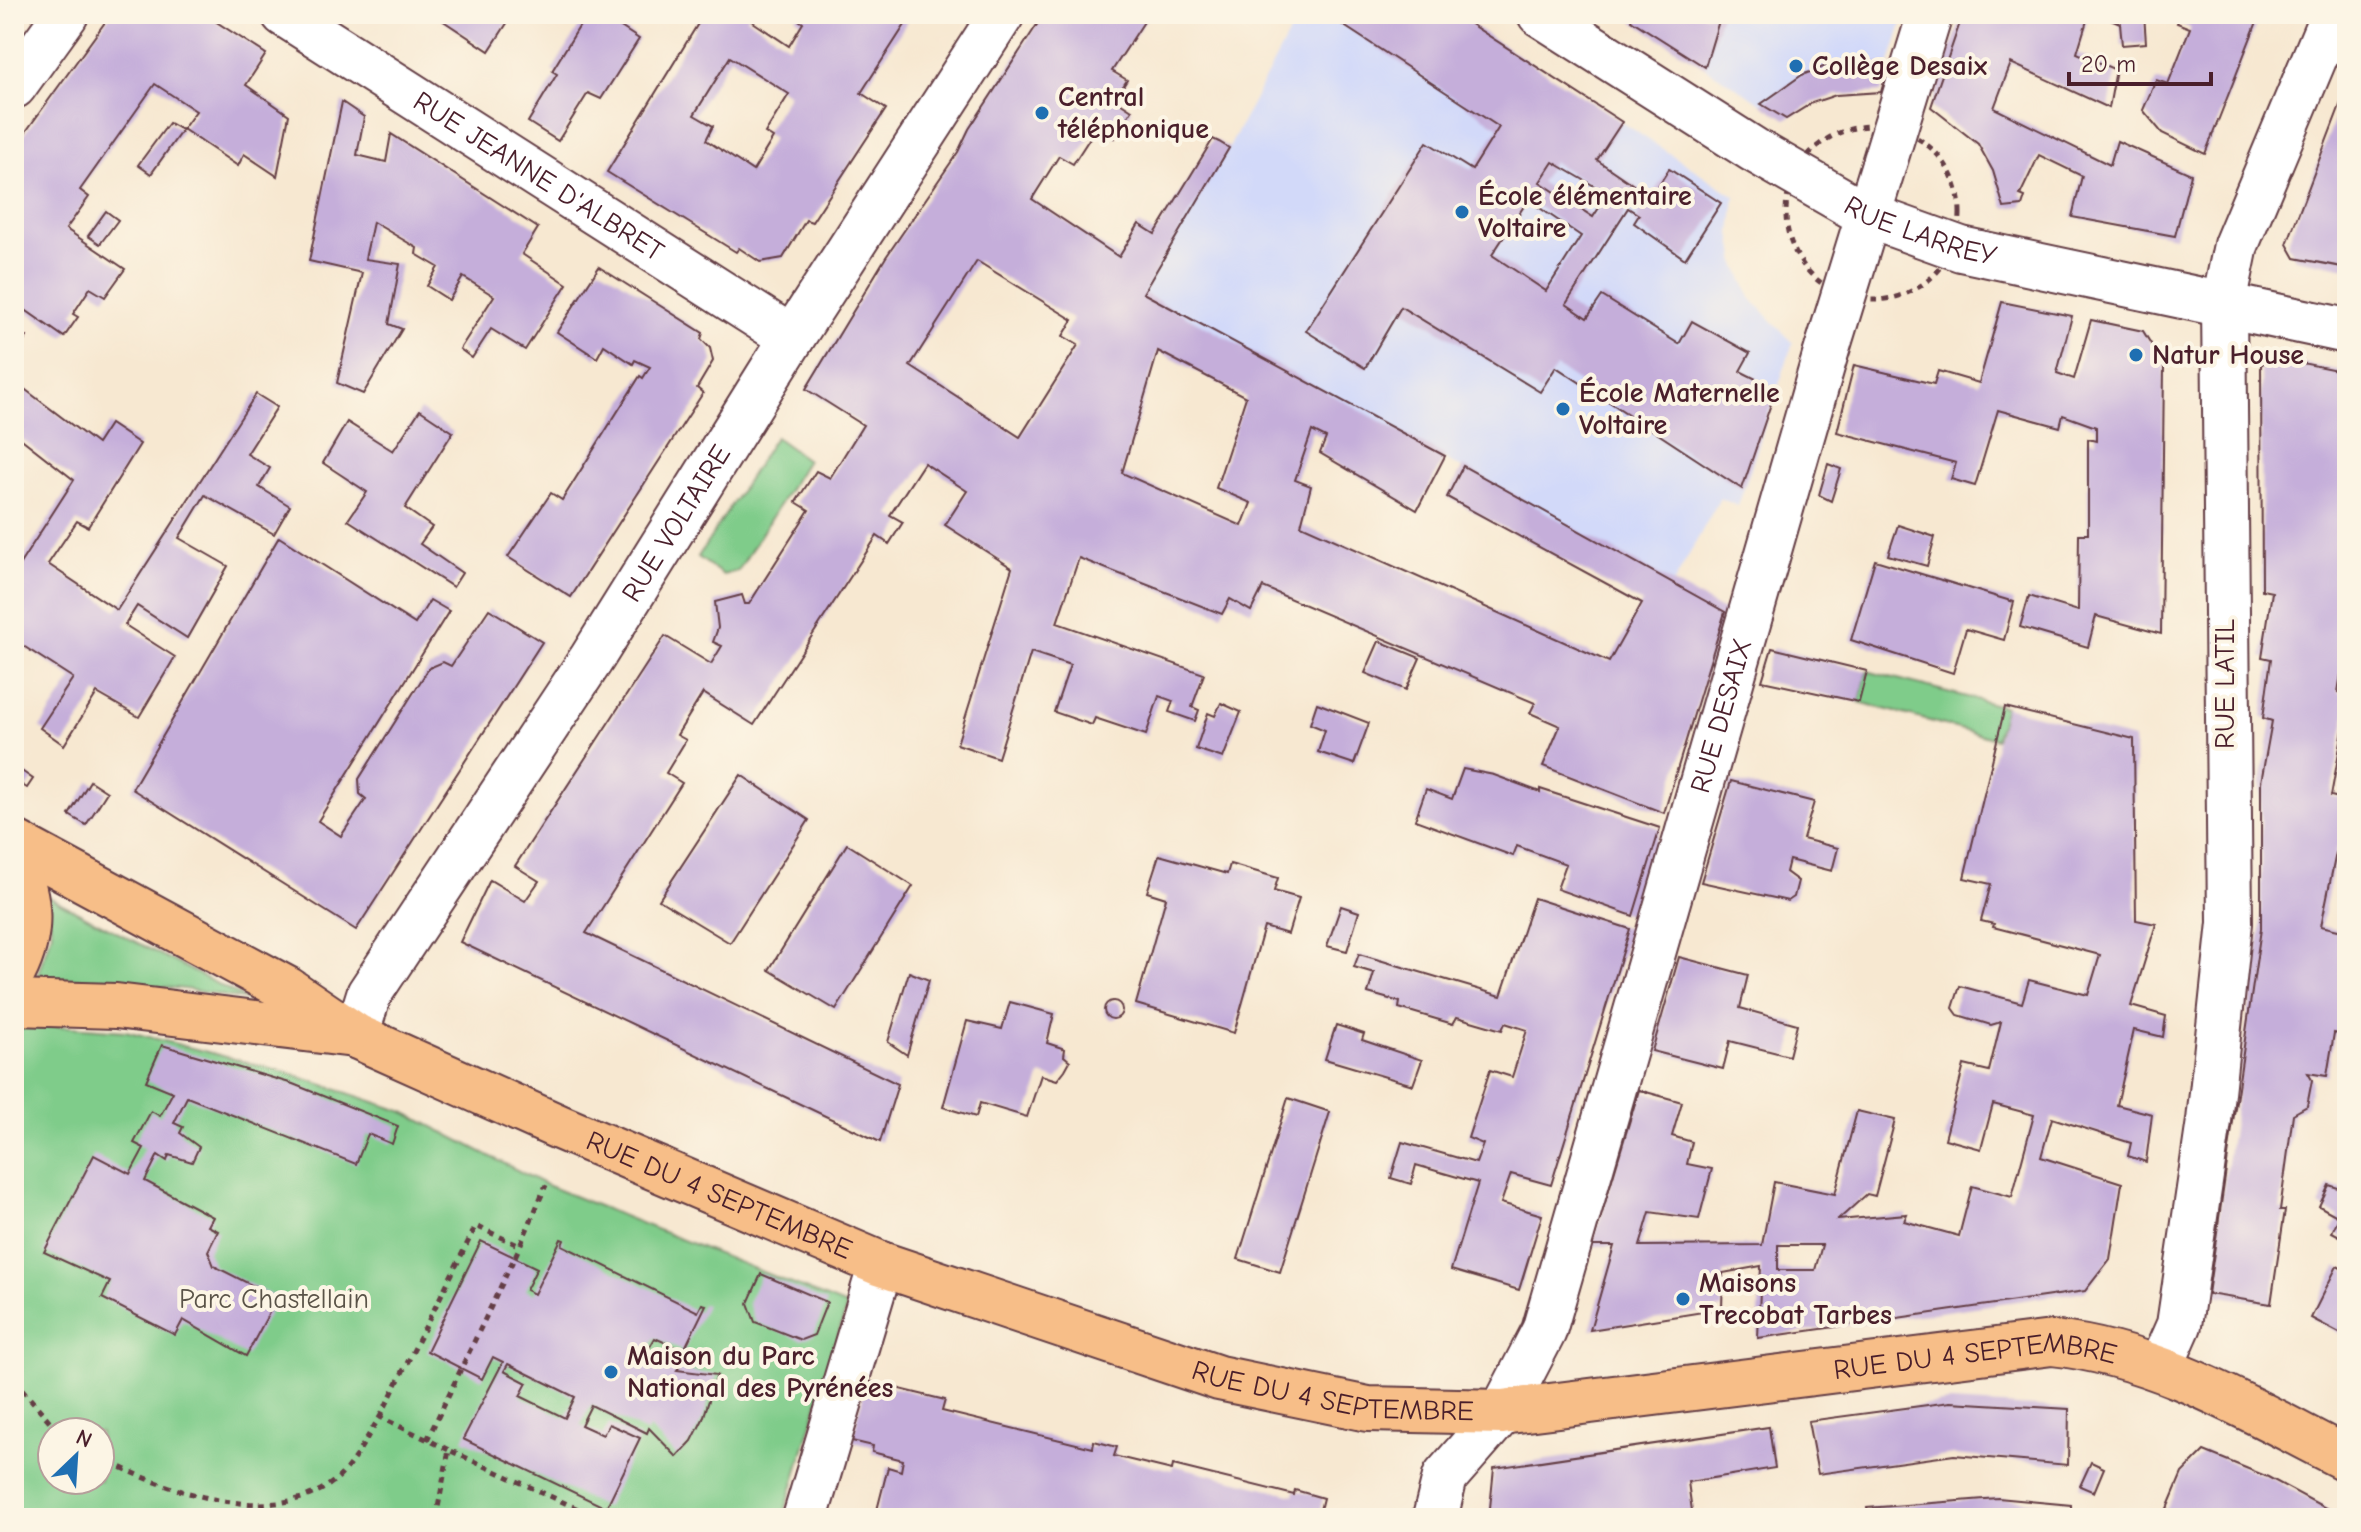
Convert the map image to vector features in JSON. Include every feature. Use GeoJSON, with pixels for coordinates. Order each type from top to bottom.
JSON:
{"type":"FeatureCollection","features":[{"type":"Feature","properties":{"kind":"main road","name":"RUE DU 4 SEPTEMBRE"},"geometry":{"type":"LineString","coordinates":[[14,842],[287,989],[356,1036],[881,1264],[1219,1378],[1368,1409],[1502,1412],[2052,1343],[2124,1355],[2160,1368],[2347,1459]]}},
{"type":"Feature","properties":{"kind":"main road"},"geometry":{"type":"LineString","coordinates":[[14,861],[26,886],[30,919],[24,950],[14,971]]}},
{"type":"Feature","properties":{"kind":"main road","name":"RUE DU 4 SEPTEMBRE"},"geometry":{"type":"LineString","coordinates":[[14,1003],[116,1006],[356,1036]]}},
{"type":"Feature","properties":{"kind":"street"},"geometry":{"type":"LineString","coordinates":[[14,86],[66,14]]}},
{"type":"Feature","properties":{"kind":"street","name":"RUE JEANNE D'ALBRET"},"geometry":{"type":"LineString","coordinates":[[284,14],[792,338]]}},
{"type":"Feature","properties":{"kind":"street","name":"RUE VOLTAIRE"},"geometry":{"type":"LineString","coordinates":[[356,1036],[369,994],[592,658],[792,338],[1002,14]]}},
{"type":"Feature","properties":{"kind":"street","name":"RUE LARREY"},"geometry":{"type":"LineString","coordinates":[[1540,14],[1754,150],[1869,216],[1961,249],[2347,331]]}},
{"type":"Feature","properties":{"kind":"street","name":"RUE DESAIX"},"geometry":{"type":"LineString","coordinates":[[1435,1518],[1445,1477],[1502,1412],[1544,1331],[1930,14]]}},
{"type":"Feature","properties":{"kind":"street","name":"RUE LATIL"},"geometry":{"type":"LineString","coordinates":[[2160,1368],[2179,1325],[2209,1121],[2230,923],[2224,303],[2236,245],[2333,14]]}},
{"type":"Feature","properties":{"kind":"street"},"geometry":{"type":"LineString","coordinates":[[805,1518],[881,1264]]}},
{"type":"Feature","properties":{"kind":"path"},"geometry":{"type":"LineString","coordinates":[[427,1440],[546,1185]]}},
{"type":"Feature","properties":{"kind":"path"},"geometry":{"type":"LineString","coordinates":[[116,1465],[150,1483],[225,1501],[272,1508],[307,1498],[338,1478],[380,1417],[476,1226],[520,1246]]}},
{"type":"Feature","properties":{"kind":"path"},"geometry":{"type":"LineString","coordinates":[[14,1318],[21,1388],[45,1416]]}},
{"type":"Feature","properties":{"kind":"path"},"geometry":{"type":"LineString","coordinates":[[380,1417],[598,1518]]}},
{"type":"Feature","properties":{"kind":"path"},"geometry":{"type":"LineString","coordinates":[[436,1518],[449,1450]]}},
{"type":"Feature","properties":{"kind":"shaded area","name":"École élémentaire Voltaire"},"geometry":{"type":"Polygon","coordinates":[[[1299,14],[1455,14],[1735,196],[1731,233],[1736,264],[1751,298],[1793,343],[1738,506],[1720,498],[1673,584],[1143,293],[1229,148],[1299,14]]]}},
{"type":"Feature","properties":{"kind":"shaded area","name":"Collège Desaix"},"geometry":{"type":"Polygon","coordinates":[[[1622,14],[1905,14],[1881,92],[1836,95],[1812,103],[1786,119],[1622,14]]]}},
{"type":"Feature","properties":{"kind":"green space"},"geometry":{"type":"Polygon","coordinates":[[[775,437],[807,460],[738,571],[723,575],[698,557],[775,437]]]}},
{"type":"Feature","properties":{"kind":"green space"},"geometry":{"type":"Polygon","coordinates":[[[1867,671],[2005,707],[1996,739],[1859,702],[1867,671]]]}},
{"type":"Feature","properties":{"kind":"green space"},"geometry":{"type":"Polygon","coordinates":[[[45,895],[248,1000],[185,989],[37,976],[52,932],[45,895]]]}},
{"type":"Feature","properties":{"kind":"green space","name":"Parc Chastellain"},"geometry":{"type":"Polygon","coordinates":[[[16,1023],[126,1031],[285,1072],[404,1112],[546,1185],[847,1306],[783,1518],[14,1518],[16,1023]]]}},
{"type":"Feature","properties":{"kind":"building"},"geometry":{"type":"Polygon","coordinates":[[[111,14],[204,14],[266,54],[246,85],[289,115],[277,176],[244,154],[238,166],[183,129],[196,111],[155,84],[80,190],[89,197],[66,229],[125,269],[105,297],[90,288],[73,314],[78,317],[64,337],[14,302],[14,148],[111,14]]]}},
{"type":"Feature","properties":{"kind":"building"},"geometry":{"type":"Polygon","coordinates":[[[446,14],[513,14],[489,51],[442,20],[446,14]]]}},
{"type":"Feature","properties":{"kind":"building"},"geometry":{"type":"Polygon","coordinates":[[[587,14],[601,14],[639,39],[601,99],[588,93],[558,141],[528,122],[557,74],[552,71],[587,14]]]}},
{"type":"Feature","properties":{"kind":"building"},"geometry":{"type":"Polygon","coordinates":[[[686,14],[749,14],[747,18],[789,46],[803,23],[796,18],[798,14],[912,14],[861,93],[886,109],[812,222],[806,220],[783,258],[760,262],[739,248],[736,252],[607,172],[699,22],[686,14]],[[730,57],[694,115],[713,126],[706,140],[753,171],[773,138],[765,133],[789,94],[730,57]]]}},
{"type":"Feature","properties":{"kind":"building"},"geometry":{"type":"Polygon","coordinates":[[[1044,14],[1149,14],[1112,71],[1127,80],[1115,99],[1132,110],[1114,138],[1097,127],[1073,164],[1059,156],[1032,199],[1119,257],[1139,224],[1155,234],[1213,139],[1229,148],[1143,293],[1445,456],[1417,510],[1320,453],[1326,438],[1312,431],[1295,480],[1311,486],[1301,525],[1609,662],[1642,603],[1447,497],[1463,466],[1725,612],[1664,813],[1543,766],[1560,726],[1530,713],[1535,703],[1263,587],[1251,611],[1230,599],[1222,614],[1079,558],[1057,623],[1204,674],[1192,707],[1199,710],[1195,721],[1169,712],[1173,701],[1159,696],[1146,735],[1095,718],[1092,725],[1054,712],[1070,665],[1031,652],[998,758],[957,744],[1012,568],[945,525],[967,491],[924,463],[890,515],[903,522],[889,544],[877,536],[754,725],[703,693],[677,735],[686,740],[666,773],[682,783],[586,933],[898,1084],[880,1142],[460,942],[490,880],[525,901],[539,881],[515,866],[665,636],[711,664],[722,646],[713,642],[718,628],[715,602],[742,595],[745,604],[749,604],[809,510],[796,502],[816,471],[830,478],[863,425],[806,389],[886,257],[958,152],[969,129],[1044,14]],[[977,261],[910,366],[1020,437],[1078,345],[1063,336],[1073,320],[977,261]],[[1158,351],[1122,473],[1242,526],[1251,503],[1216,488],[1246,397],[1158,351]]]}},
{"type":"Feature","properties":{"kind":"building"},"geometry":{"type":"Polygon","coordinates":[[[1326,14],[1455,14],[1622,122],[1597,160],[1651,197],[1669,169],[1721,203],[1685,259],[1634,223],[1639,215],[1628,208],[1566,304],[1587,318],[1602,296],[1679,344],[1692,321],[1750,353],[1740,371],[1776,389],[1742,489],[1556,367],[1540,392],[1401,307],[1365,368],[1306,331],[1427,142],[1472,170],[1499,127],[1326,14]],[[1553,162],[1540,182],[1593,217],[1608,194],[1553,162]],[[1528,200],[1492,255],[1546,291],[1581,236],[1528,200]]]}},
{"type":"Feature","properties":{"kind":"building"},"geometry":{"type":"Polygon","coordinates":[[[1633,14],[1721,14],[1705,67],[1631,20],[1633,14]]]}},
{"type":"Feature","properties":{"kind":"building"},"geometry":{"type":"Polygon","coordinates":[[[1963,14],[2089,14],[2077,53],[2116,70],[2109,108],[2011,63],[1994,108],[2110,165],[2117,141],[2191,174],[2175,236],[2072,217],[2082,176],[2039,155],[2020,195],[2025,197],[2022,206],[2004,208],[1993,171],[1978,144],[1931,107],[1963,14]]]}},
{"type":"Feature","properties":{"kind":"building"},"geometry":{"type":"Polygon","coordinates":[[[2099,14],[2144,14],[2146,43],[2122,45],[2120,23],[2099,14]]]}},
{"type":"Feature","properties":{"kind":"building"},"geometry":{"type":"Polygon","coordinates":[[[2181,14],[2260,14],[2205,154],[2162,133],[2143,110],[2156,80],[2168,84],[2190,28],[2177,23],[2181,14]]]}},
{"type":"Feature","properties":{"kind":"building"},"geometry":{"type":"Polygon","coordinates":[[[1889,64],[1881,92],[1836,95],[1812,103],[1786,119],[1761,104],[1802,75],[1826,66],[1889,64]]]}},
{"type":"Feature","properties":{"kind":"building"},"geometry":{"type":"Polygon","coordinates":[[[2347,87],[2347,268],[2295,258],[2287,244],[2347,87]]]}},
{"type":"Feature","properties":{"kind":"building"},"geometry":{"type":"Polygon","coordinates":[[[342,102],[364,117],[357,155],[386,162],[391,134],[538,228],[522,254],[567,284],[525,350],[491,329],[472,358],[460,349],[494,296],[463,277],[449,300],[427,286],[438,267],[416,254],[417,248],[373,222],[365,259],[400,264],[389,324],[402,329],[363,394],[337,383],[362,273],[309,261],[342,102]]]}},
{"type":"Feature","properties":{"kind":"building"},"geometry":{"type":"Polygon","coordinates":[[[169,123],[182,130],[151,174],[138,165],[169,123]]]}},
{"type":"Feature","properties":{"kind":"building"},"geometry":{"type":"Polygon","coordinates":[[[106,211],[118,220],[100,244],[88,236],[106,211]]]}},
{"type":"Feature","properties":{"kind":"building"},"geometry":{"type":"Polygon","coordinates":[[[599,267],[703,333],[701,339],[710,348],[713,361],[697,388],[703,393],[571,597],[508,557],[551,493],[562,500],[640,376],[643,378],[650,367],[635,360],[633,364],[604,345],[597,358],[557,332],[599,267]]]}},
{"type":"Feature","properties":{"kind":"building"},"geometry":{"type":"Polygon","coordinates":[[[2002,302],[2072,316],[2057,373],[2074,379],[2091,320],[2143,331],[2164,365],[2161,634],[2096,616],[2088,647],[2020,627],[2029,596],[2078,611],[2079,534],[2088,534],[2088,439],[2096,441],[2096,427],[2063,415],[2060,427],[1998,410],[1975,486],[1951,479],[1956,463],[1837,432],[1854,365],[1934,384],[1938,371],[1979,383],[2002,302]]]}},
{"type":"Feature","properties":{"kind":"building"},"geometry":{"type":"Polygon","coordinates":[[[14,327],[27,337],[14,355],[14,327]]]}},
{"type":"Feature","properties":{"kind":"building"},"geometry":{"type":"Polygon","coordinates":[[[2272,357],[2347,372],[2347,638],[2338,692],[2347,694],[2347,708],[2331,796],[2347,800],[2347,850],[2337,848],[2321,926],[2347,932],[2347,1036],[2334,1033],[2327,1076],[2308,1073],[2312,1080],[2307,1106],[2293,1114],[2280,1210],[2285,1210],[2271,1304],[2208,1294],[2261,929],[2261,782],[2272,721],[2263,718],[2271,659],[2262,657],[2272,592],[2262,590],[2261,365],[2272,357]]]}},
{"type":"Feature","properties":{"kind":"building"},"geometry":{"type":"Polygon","coordinates":[[[14,381],[97,444],[110,424],[140,444],[88,527],[77,521],[48,564],[117,610],[256,394],[277,407],[247,454],[270,468],[259,487],[290,506],[274,534],[205,495],[179,538],[228,566],[187,638],[137,606],[125,625],[175,657],[139,717],[97,693],[64,745],[40,728],[73,678],[14,640],[14,573],[74,480],[14,433],[14,381]]]}},
{"type":"Feature","properties":{"kind":"building"},"geometry":{"type":"Polygon","coordinates":[[[420,410],[453,432],[405,508],[432,527],[420,544],[462,573],[453,587],[348,520],[367,492],[323,463],[347,422],[393,451],[420,410]]]}},
{"type":"Feature","properties":{"kind":"building"},"geometry":{"type":"Polygon","coordinates":[[[1828,464],[1841,469],[1831,501],[1819,495],[1828,464]]]}},
{"type":"Feature","properties":{"kind":"building"},"geometry":{"type":"Polygon","coordinates":[[[1898,525],[1935,537],[1927,566],[1888,555],[1898,525]]]}},
{"type":"Feature","properties":{"kind":"building"},"geometry":{"type":"Polygon","coordinates":[[[279,537],[415,624],[430,600],[449,611],[318,821],[341,836],[366,799],[360,794],[359,779],[429,668],[443,662],[451,666],[489,609],[542,642],[356,930],[132,789],[279,537]]]}},
{"type":"Feature","properties":{"kind":"building"},"geometry":{"type":"Polygon","coordinates":[[[1875,560],[2014,602],[2004,640],[1966,629],[1953,673],[1851,640],[1875,560]]]}},
{"type":"Feature","properties":{"kind":"building"},"geometry":{"type":"Polygon","coordinates":[[[1379,641],[1420,658],[1406,690],[1365,673],[1379,641]]]}},
{"type":"Feature","properties":{"kind":"building"},"geometry":{"type":"Polygon","coordinates":[[[1772,648],[1867,671],[1859,702],[1762,681],[1772,648]]]}},
{"type":"Feature","properties":{"kind":"building"},"geometry":{"type":"Polygon","coordinates":[[[1221,703],[1241,712],[1223,758],[1196,749],[1208,713],[1215,716],[1221,703]]]}},
{"type":"Feature","properties":{"kind":"building"},"geometry":{"type":"Polygon","coordinates":[[[1317,703],[1369,723],[1354,764],[1318,752],[1325,730],[1310,724],[1317,703]]]}},
{"type":"Feature","properties":{"kind":"building"},"geometry":{"type":"Polygon","coordinates":[[[2005,707],[2134,739],[2136,920],[2156,924],[2131,1006],[2166,1016],[2163,1037],[2134,1030],[2117,1105],[2152,1114],[2146,1162],[2128,1156],[2131,1143],[2052,1118],[2041,1157],[2122,1183],[2110,1259],[2085,1291],[1758,1338],[1761,1266],[1723,1273],[1722,1309],[1590,1330],[1614,1246],[1592,1246],[1639,1090],[1682,1102],[1672,1136],[1692,1142],[1687,1164],[1712,1169],[1699,1219],[1650,1212],[1640,1246],[1762,1245],[1774,1182],[1835,1194],[1857,1111],[1895,1120],[1875,1196],[1867,1194],[1838,1220],[1907,1214],[1904,1221],[1959,1236],[1972,1186],[2012,1197],[2034,1115],[1993,1104],[1981,1149],[1945,1139],[1964,1065],[1989,1071],[2001,1022],[1991,1025],[1958,1015],[1953,1008],[1960,986],[2022,1003],[2029,980],[2088,995],[2100,955],[1993,927],[1994,924],[1981,921],[1991,884],[1964,878],[2005,707]],[[1778,1245],[1778,1270],[1815,1270],[1822,1245],[1778,1245]]]}},
{"type":"Feature","properties":{"kind":"building"},"geometry":{"type":"Polygon","coordinates":[[[16,767],[33,779],[27,788],[14,780],[16,767]]]}},
{"type":"Feature","properties":{"kind":"building"},"geometry":{"type":"Polygon","coordinates":[[[1463,769],[1494,775],[1660,828],[1633,916],[1557,889],[1566,864],[1517,846],[1513,856],[1415,820],[1426,789],[1452,799],[1463,769]]]}},
{"type":"Feature","properties":{"kind":"building"},"geometry":{"type":"Polygon","coordinates":[[[741,775],[809,820],[730,943],[659,900],[741,775]]]}},
{"type":"Feature","properties":{"kind":"building"},"geometry":{"type":"Polygon","coordinates":[[[90,781],[107,792],[86,825],[69,815],[90,781]]]}},
{"type":"Feature","properties":{"kind":"building"},"geometry":{"type":"Polygon","coordinates":[[[1731,781],[1814,802],[1803,839],[1838,848],[1832,871],[1789,860],[1786,872],[1798,881],[1794,897],[1788,901],[1701,882],[1731,781]]]}},
{"type":"Feature","properties":{"kind":"building"},"geometry":{"type":"Polygon","coordinates":[[[847,844],[913,886],[836,1010],[769,970],[847,844]]]}},
{"type":"Feature","properties":{"kind":"building"},"geometry":{"type":"Polygon","coordinates":[[[1159,855],[1227,874],[1230,864],[1278,878],[1274,891],[1299,898],[1288,934],[1264,927],[1234,1033],[1136,1004],[1166,898],[1147,892],[1159,855]]]}},
{"type":"Feature","properties":{"kind":"building"},"geometry":{"type":"Polygon","coordinates":[[[1534,898],[1630,929],[1551,1185],[1511,1174],[1501,1203],[1542,1215],[1519,1290],[1451,1270],[1478,1183],[1416,1165],[1411,1184],[1391,1178],[1402,1142],[1476,1163],[1483,1144],[1468,1138],[1490,1070],[1512,1077],[1527,1030],[1505,1023],[1502,1030],[1457,1017],[1453,1024],[1399,1008],[1400,1002],[1368,993],[1374,973],[1354,967],[1359,954],[1501,996],[1534,898]]]}},
{"type":"Feature","properties":{"kind":"building"},"geometry":{"type":"Polygon","coordinates":[[[1341,906],[1359,912],[1347,951],[1327,946],[1341,906]]]}},
{"type":"Feature","properties":{"kind":"building"},"geometry":{"type":"Polygon","coordinates":[[[1679,957],[1748,975],[1740,1008],[1797,1024],[1789,1056],[1730,1041],[1723,1069],[1652,1051],[1679,957]]]}},
{"type":"Feature","properties":{"kind":"building"},"geometry":{"type":"Polygon","coordinates":[[[909,972],[929,980],[907,1055],[888,1042],[909,972]]]}},
{"type":"Feature","properties":{"kind":"building"},"geometry":{"type":"Polygon","coordinates":[[[1113,1001],[1122,1010],[1113,1019],[1104,1010],[1113,1001]]]}},
{"type":"Feature","properties":{"kind":"building"},"geometry":{"type":"Polygon","coordinates":[[[1010,1002],[1054,1014],[1047,1043],[1065,1049],[1064,1056],[1070,1061],[1065,1070],[1057,1080],[1041,1075],[1027,1117],[980,1103],[976,1117],[943,1107],[967,1021],[1002,1029],[1010,1002]]]}},
{"type":"Feature","properties":{"kind":"building"},"geometry":{"type":"Polygon","coordinates":[[[1336,1025],[1364,1034],[1362,1040],[1422,1060],[1413,1085],[1325,1059],[1336,1025]]]}},
{"type":"Feature","properties":{"kind":"building"},"geometry":{"type":"Polygon","coordinates":[[[162,1045],[293,1084],[398,1126],[392,1144],[368,1134],[356,1164],[187,1097],[174,1123],[183,1127],[180,1133],[199,1147],[192,1162],[169,1155],[167,1161],[158,1155],[145,1181],[213,1217],[208,1226],[218,1231],[208,1251],[214,1266],[277,1298],[246,1356],[183,1320],[175,1335],[102,1298],[110,1282],[44,1252],[94,1155],[130,1174],[144,1148],[134,1143],[151,1111],[160,1116],[173,1092],[146,1081],[162,1045]]]}},
{"type":"Feature","properties":{"kind":"building"},"geometry":{"type":"Polygon","coordinates":[[[1288,1098],[1330,1112],[1280,1272],[1238,1259],[1288,1098]]]}},
{"type":"Feature","properties":{"kind":"building"},"geometry":{"type":"Polygon","coordinates":[[[2329,1185],[2347,1191],[2347,1240],[2332,1232],[2339,1217],[2319,1206],[2329,1185]]]}},
{"type":"Feature","properties":{"kind":"building"},"geometry":{"type":"Polygon","coordinates":[[[561,1239],[564,1240],[562,1245],[698,1312],[702,1304],[706,1305],[682,1354],[680,1349],[655,1338],[648,1350],[680,1366],[677,1370],[717,1375],[703,1419],[692,1441],[677,1457],[649,1428],[647,1433],[591,1405],[581,1425],[603,1435],[609,1424],[640,1438],[606,1508],[463,1439],[503,1362],[493,1357],[482,1379],[427,1351],[481,1241],[537,1268],[526,1290],[534,1294],[561,1239]],[[508,1364],[504,1371],[527,1383],[520,1396],[565,1418],[575,1397],[508,1364]]]}},
{"type":"Feature","properties":{"kind":"building"},"geometry":{"type":"Polygon","coordinates":[[[2337,1266],[2347,1271],[2347,1337],[2311,1318],[2337,1266]]]}},
{"type":"Feature","properties":{"kind":"building"},"geometry":{"type":"Polygon","coordinates":[[[761,1274],[827,1302],[814,1335],[801,1340],[755,1322],[748,1303],[761,1274]]]}},
{"type":"Feature","properties":{"kind":"building"},"geometry":{"type":"Polygon","coordinates":[[[867,1381],[945,1400],[942,1411],[1093,1448],[1094,1441],[1117,1447],[1114,1456],[1172,1470],[1173,1465],[1294,1495],[1295,1490],[1323,1498],[1318,1518],[1126,1518],[1101,1512],[1100,1518],[875,1518],[888,1467],[901,1471],[903,1460],[872,1452],[873,1446],[852,1441],[867,1381]]]}},
{"type":"Feature","properties":{"kind":"building"},"geometry":{"type":"Polygon","coordinates":[[[1950,1402],[2069,1409],[2068,1465],[1954,1455],[1818,1474],[1808,1421],[1950,1402]]]}},
{"type":"Feature","properties":{"kind":"building"},"geometry":{"type":"Polygon","coordinates":[[[1769,1427],[1775,1468],[1688,1482],[1693,1518],[1615,1518],[1615,1514],[1580,1518],[1489,1518],[1494,1468],[1769,1427]]]}},
{"type":"Feature","properties":{"kind":"building"},"geometry":{"type":"Polygon","coordinates":[[[2204,1451],[2268,1477],[2344,1518],[2163,1518],[2182,1473],[2204,1451]]]}},
{"type":"Feature","properties":{"kind":"building"},"geometry":{"type":"Polygon","coordinates":[[[2091,1462],[2104,1468],[2094,1492],[2080,1486],[2091,1462]]]}},
{"type":"Feature","properties":{"kind":"building"},"geometry":{"type":"Polygon","coordinates":[[[1998,1498],[2071,1505],[2071,1518],[1868,1518],[1867,1508],[1998,1498]]]}},
{"type":"Feature","properties":{"kind":"place","name":"Collège Desaix"},"geometry":{"type":"Point","coordinates":[1796,66]}},
{"type":"Feature","properties":{"kind":"place","name":"Central téléphonique"},"geometry":{"type":"Point","coordinates":[1042,113]}},
{"type":"Feature","properties":{"kind":"place","name":"École élémentaire Voltaire"},"geometry":{"type":"Point","coordinates":[1462,212]}},
{"type":"Feature","properties":{"kind":"place","name":"Natur House"},"geometry":{"type":"Point","coordinates":[2136,355]}},
{"type":"Feature","properties":{"kind":"place","name":"École Maternelle Voltaire"},"geometry":{"type":"Point","coordinates":[1563,409]}},
{"type":"Feature","properties":{"kind":"place","name":"Maisons Trecobat Tarbes"},"geometry":{"type":"Point","coordinates":[1683,1299]}},
{"type":"Feature","properties":{"kind":"place","name":"Maison du Parc National des Pyrénées"},"geometry":{"type":"Point","coordinates":[611,1372]}}]}
